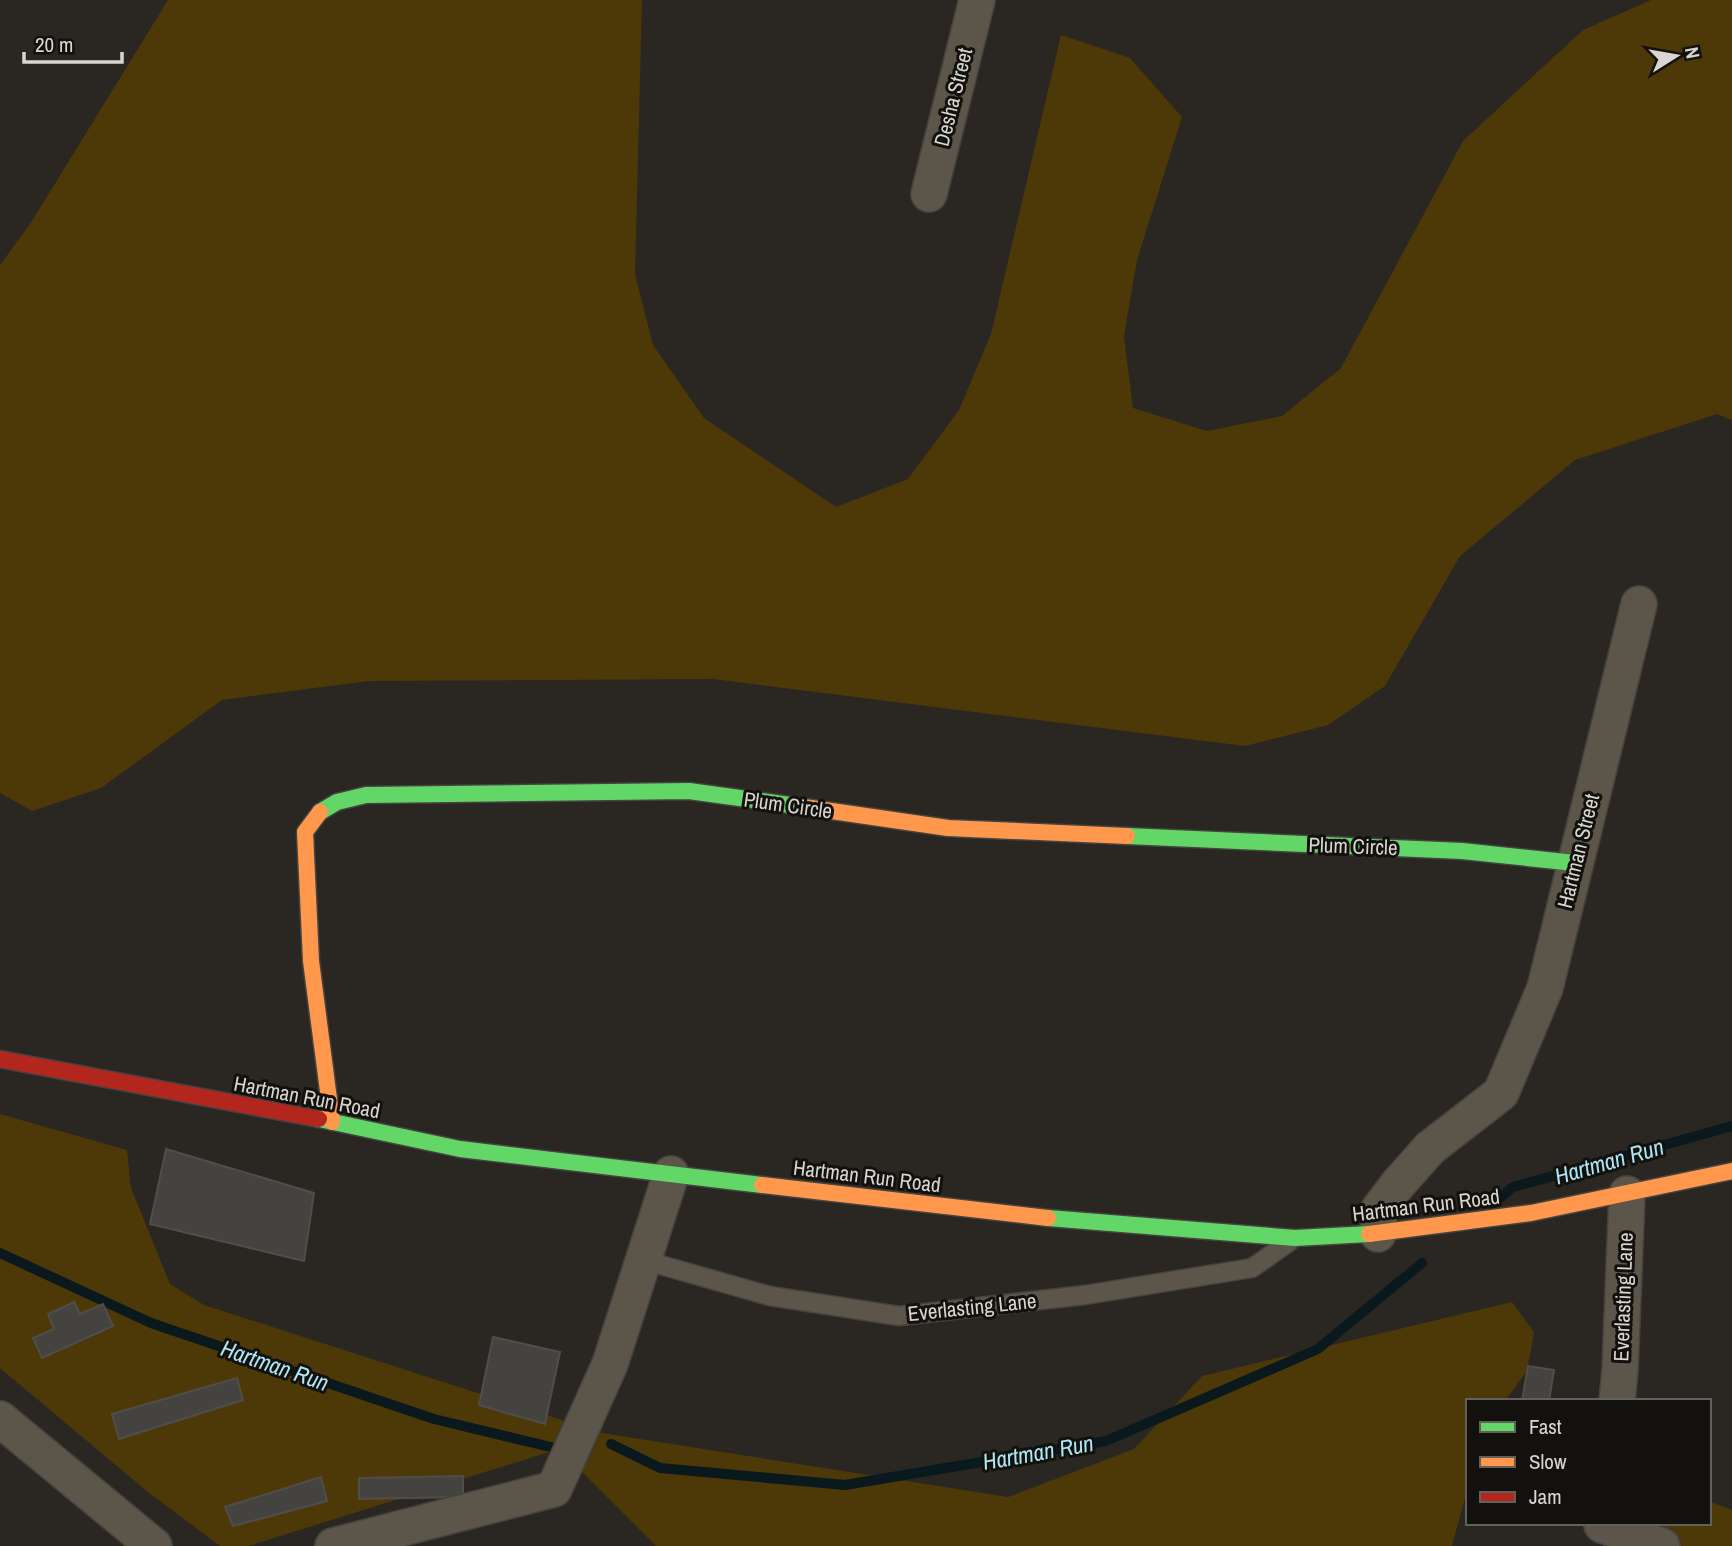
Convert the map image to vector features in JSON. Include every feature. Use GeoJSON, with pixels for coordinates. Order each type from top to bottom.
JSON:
{"type":"FeatureCollection","features":[{"type":"Feature","properties":{"kind":"main road","name":"Plum Circle"},"geometry":{"type":"LineString","coordinates":[[332,1122],[311,961],[305,832],[314,816],[338,799],[366,795],[689,791],[948,828],[1462,850],[1575,863]]}},
{"type":"Feature","properties":{"kind":"main road","name":"Hartman Run Road"},"geometry":{"type":"LineString","coordinates":[[0,1059],[460,1149],[1043,1218],[1295,1238],[1378,1234],[1531,1213],[1732,1171]]}},
{"type":"Feature","properties":{"kind":"street","name":"Desha Street"},"geometry":{"type":"LineString","coordinates":[[929,194],[977,0]]}},
{"type":"Feature","properties":{"kind":"street","name":"Hartman Street"},"geometry":{"type":"LineString","coordinates":[[1378,1234],[1379,1209],[1406,1175],[1430,1148],[1501,1093],[1545,988],[1639,604]]}},
{"type":"Feature","properties":{"kind":"street"},"geometry":{"type":"LineString","coordinates":[[332,1546],[554,1489],[610,1364],[671,1174]]}},
{"type":"Feature","properties":{"kind":"street","name":"Everlasting Lane"},"geometry":{"type":"LineString","coordinates":[[1617,1399],[1627,1194]]}},
{"type":"Feature","properties":{"kind":"street"},"geometry":{"type":"LineString","coordinates":[[0,1419],[154,1546]]}},
{"type":"Feature","properties":{"kind":"street"},"geometry":{"type":"LineString","coordinates":[[1601,1531],[1662,1546]]}},
{"type":"Feature","properties":{"kind":"lane","name":"Everlasting Lane"},"geometry":{"type":"LineString","coordinates":[[643,1260],[770,1296],[899,1316],[1084,1295],[1252,1268],[1295,1238]]}},
{"type":"Feature","properties":{"kind":"shaded area"},"geometry":{"type":"Polygon","coordinates":[[[168,0],[642,0],[635,274],[653,345],[704,418],[836,507],[908,479],[959,410],[991,334],[1061,35],[1130,58],[1182,117],[1137,260],[1124,336],[1133,408],[1207,431],[1282,416],[1341,368],[1463,141],[1583,30],[1651,0],[1732,0],[1732,420],[1717,414],[1575,460],[1460,556],[1385,686],[1328,725],[1245,746],[713,679],[369,681],[222,700],[101,788],[32,811],[0,793],[0,265],[32,221],[168,0]]]}},
{"type":"Feature","properties":{"kind":"shaded area"},"geometry":{"type":"Polygon","coordinates":[[[0,1114],[127,1150],[131,1188],[170,1284],[204,1305],[602,1433],[1008,1497],[1134,1449],[1202,1376],[1512,1302],[1534,1332],[1527,1371],[1506,1399],[1466,1399],[1466,1494],[1452,1546],[656,1546],[559,1449],[248,1546],[220,1546],[148,1492],[0,1368],[0,1114]]]}},
{"type":"Feature","properties":{"kind":"shaded area"},"geometry":{"type":"Polygon","coordinates":[[[1711,1502],[1732,1510],[1732,1546],[1653,1546],[1657,1525],[1711,1525],[1711,1502]]]}},
{"type":"Feature","properties":{"kind":"building"},"geometry":{"type":"Polygon","coordinates":[[[166,1149],[314,1193],[304,1261],[150,1224],[166,1149]]]}},
{"type":"Feature","properties":{"kind":"building"},"geometry":{"type":"Polygon","coordinates":[[[74,1302],[80,1314],[103,1304],[113,1326],[42,1358],[33,1338],[54,1329],[48,1314],[74,1302]]]}},
{"type":"Feature","properties":{"kind":"building"},"geometry":{"type":"Polygon","coordinates":[[[493,1337],[560,1352],[545,1424],[479,1405],[493,1337]]]}},
{"type":"Feature","properties":{"kind":"building"},"geometry":{"type":"Polygon","coordinates":[[[1528,1366],[1554,1370],[1549,1399],[1522,1399],[1528,1366]]]}},
{"type":"Feature","properties":{"kind":"building"},"geometry":{"type":"Polygon","coordinates":[[[237,1378],[243,1400],[119,1439],[112,1414],[237,1378]]]}},
{"type":"Feature","properties":{"kind":"building"},"geometry":{"type":"Polygon","coordinates":[[[463,1476],[463,1497],[359,1499],[359,1478],[463,1476]]]}},
{"type":"Feature","properties":{"kind":"building"},"geometry":{"type":"Polygon","coordinates":[[[321,1477],[327,1501],[233,1526],[225,1507],[321,1477]]]}},
{"type":"Feature","properties":{"kind":"waterway","name":"Hartman Run"},"geometry":{"type":"LineString","coordinates":[[1492,1205],[1513,1187],[1732,1126]]}},
{"type":"Feature","properties":{"kind":"waterway","name":"Hartman Run"},"geometry":{"type":"LineString","coordinates":[[0,1253],[151,1323],[434,1419],[559,1449]]}},
{"type":"Feature","properties":{"kind":"waterway","name":"Hartman Run"},"geometry":{"type":"LineString","coordinates":[[611,1444],[660,1468],[845,1485],[1106,1441],[1318,1349],[1422,1263]]}},
{"type":"Feature","properties":{"kind":"traffic: fast"},"geometry":{"type":"LineString","coordinates":[[320,812],[337,802],[366,795],[689,791],[811,808]]}},
{"type":"Feature","properties":{"kind":"traffic: fast"},"geometry":{"type":"LineString","coordinates":[[1127,836],[1462,851],[1575,863]]}},
{"type":"Feature","properties":{"kind":"traffic: fast"},"geometry":{"type":"LineString","coordinates":[[319,1119],[460,1149],[762,1185]]}},
{"type":"Feature","properties":{"kind":"traffic: fast"},"geometry":{"type":"LineString","coordinates":[[1048,1218],[1295,1238],[1369,1234]]}},
{"type":"Feature","properties":{"kind":"traffic: slow"},"geometry":{"type":"LineString","coordinates":[[811,808],[948,828],[1127,836]]}},
{"type":"Feature","properties":{"kind":"traffic: slow"},"geometry":{"type":"LineString","coordinates":[[320,812],[305,832],[311,961],[332,1122]]}},
{"type":"Feature","properties":{"kind":"traffic: slow"},"geometry":{"type":"LineString","coordinates":[[1369,1234],[1531,1213],[1732,1171]]}},
{"type":"Feature","properties":{"kind":"traffic: slow"},"geometry":{"type":"LineString","coordinates":[[762,1185],[1048,1218]]}},
{"type":"Feature","properties":{"kind":"traffic: jam"},"geometry":{"type":"LineString","coordinates":[[0,1059],[319,1119]]}}]}
